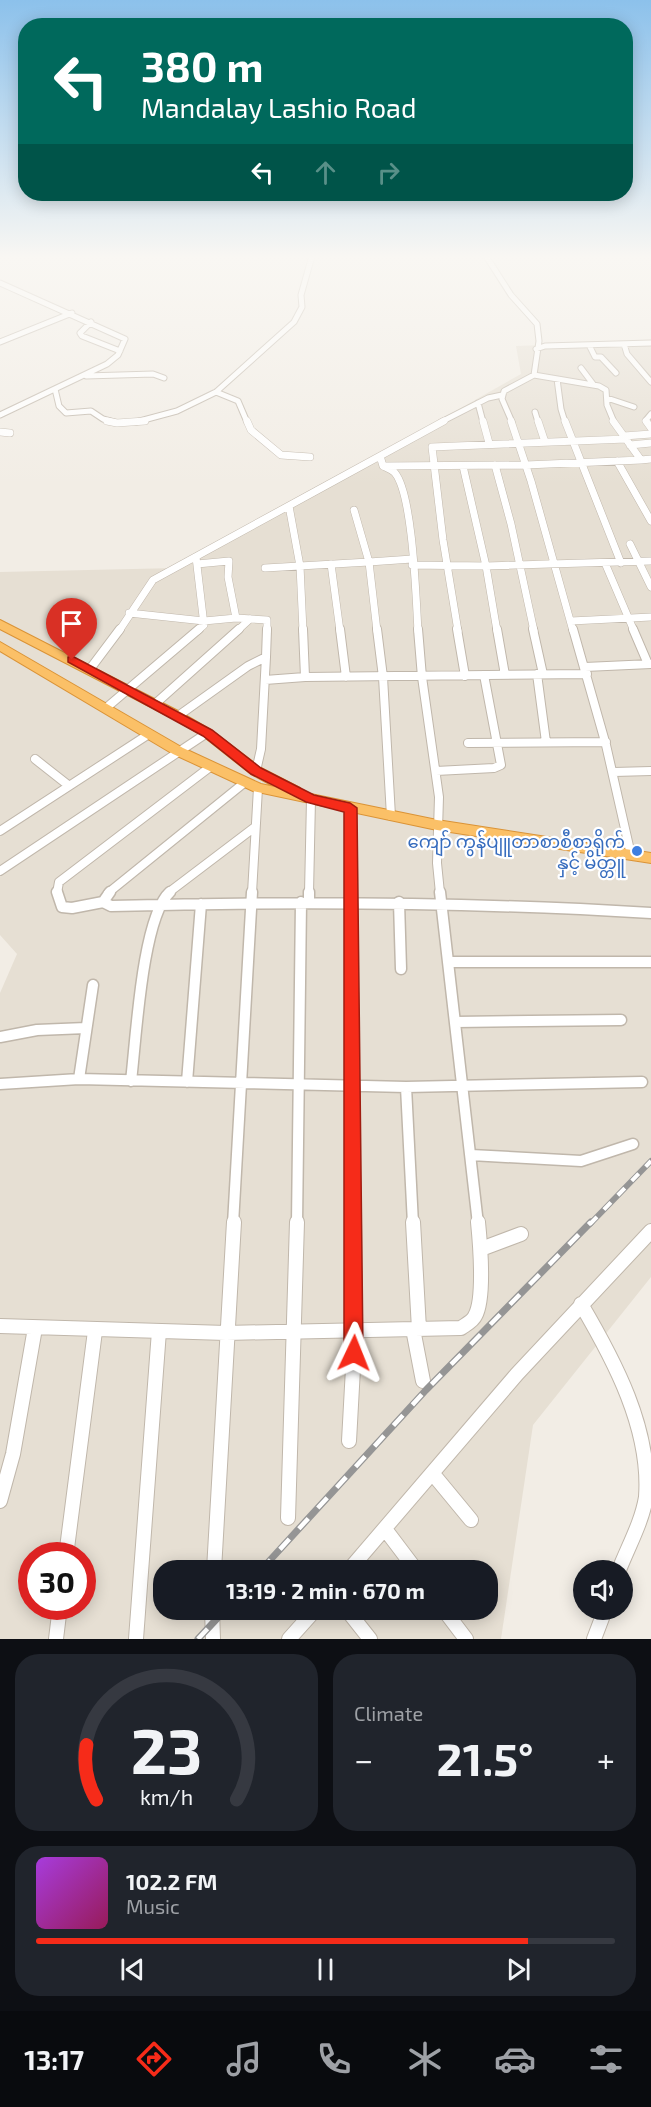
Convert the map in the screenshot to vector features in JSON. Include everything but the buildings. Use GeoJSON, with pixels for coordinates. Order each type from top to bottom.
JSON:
{"type":"FeatureCollection","features":[{"type":"Feature","properties":{"kind":"highway"},"geometry":{"type":"LineString","coordinates":[[0,624],[178,716],[207,733],[256,771],[309,798]]}},
{"type":"Feature","properties":{"kind":"highway"},"geometry":{"type":"LineString","coordinates":[[25,660],[44,645]]}},
{"type":"Feature","properties":{"kind":"highway"},"geometry":{"type":"LineString","coordinates":[[0,646],[178,751],[258,788],[437,825],[651,858]]}},
{"type":"Feature","properties":{"kind":"street"},"geometry":{"type":"LineString","coordinates":[[0,342],[24,332]]}},
{"type":"Feature","properties":{"kind":"street"},"geometry":{"type":"LineString","coordinates":[[81,332],[82,336],[120,351]]}},
{"type":"Feature","properties":{"kind":"street"},"geometry":{"type":"LineString","coordinates":[[0,415],[106,364],[120,351],[124,337],[114,332]]}},
{"type":"Feature","properties":{"kind":"street"},"geometry":{"type":"LineString","coordinates":[[54,389],[58,406],[66,413],[94,412],[106,421],[115,422],[174,413],[216,392],[282,332]]}},
{"type":"Feature","properties":{"kind":"street"},"geometry":{"type":"LineString","coordinates":[[534,375],[540,346],[538,332]]}},
{"type":"Feature","properties":{"kind":"street"},"geometry":{"type":"LineString","coordinates":[[540,346],[651,343]]}},
{"type":"Feature","properties":{"kind":"street"},"geometry":{"type":"LineString","coordinates":[[624,344],[627,354],[651,382]]}},
{"type":"Feature","properties":{"kind":"street"},"geometry":{"type":"LineString","coordinates":[[589,345],[595,357],[601,357],[616,373]]}},
{"type":"Feature","properties":{"kind":"street"},"geometry":{"type":"LineString","coordinates":[[581,368],[593,384]]}},
{"type":"Feature","properties":{"kind":"street"},"geometry":{"type":"LineString","coordinates":[[80,377],[153,374],[164,378]]}},
{"type":"Feature","properties":{"kind":"street"},"geometry":{"type":"LineString","coordinates":[[90,669],[125,626],[129,613],[153,580],[196,560],[380,456],[478,403],[502,395],[510,387],[534,375],[593,384],[606,390],[609,412],[641,460]]}},
{"type":"Feature","properties":{"kind":"street"},"geometry":{"type":"LineString","coordinates":[[557,379],[561,409],[572,441],[621,562]]}},
{"type":"Feature","properties":{"kind":"street"},"geometry":{"type":"LineString","coordinates":[[216,392],[238,401],[251,430],[276,452],[281,455],[310,457]]}},
{"type":"Feature","properties":{"kind":"street"},"geometry":{"type":"LineString","coordinates":[[502,395],[526,465],[586,670],[614,772],[631,855]]}},
{"type":"Feature","properties":{"kind":"street"},"geometry":{"type":"LineString","coordinates":[[607,398],[634,407]]}},
{"type":"Feature","properties":{"kind":"street"},"geometry":{"type":"LineString","coordinates":[[478,403],[489,443]]}},
{"type":"Feature","properties":{"kind":"street"},"geometry":{"type":"LineString","coordinates":[[535,412],[545,442]]}},
{"type":"Feature","properties":{"kind":"street"},"geometry":{"type":"LineString","coordinates":[[651,414],[646,420],[651,428]]}},
{"type":"Feature","properties":{"kind":"street"},"geometry":{"type":"LineString","coordinates":[[0,432],[10,433]]}},
{"type":"Feature","properties":{"kind":"street"},"geometry":{"type":"LineString","coordinates":[[627,440],[651,434]]}},
{"type":"Feature","properties":{"kind":"street"},"geometry":{"type":"LineString","coordinates":[[465,676],[432,447],[436,445],[572,441],[627,440],[651,443]]}},
{"type":"Feature","properties":{"kind":"street"},"geometry":{"type":"LineString","coordinates":[[0,1326],[226,1333],[355,1332],[460,1328],[475,1317],[479,1303],[482,1250],[437,864],[439,797],[422,677],[411,531],[402,490],[394,472],[383,466],[380,456]]}},
{"type":"Feature","properties":{"kind":"street"},"geometry":{"type":"LineString","coordinates":[[383,466],[526,465],[651,459]]}},
{"type":"Feature","properties":{"kind":"street"},"geometry":{"type":"LineString","coordinates":[[617,461],[651,520]]}},
{"type":"Feature","properties":{"kind":"street"},"geometry":{"type":"LineString","coordinates":[[495,465],[520,566],[540,674],[546,742]]}},
{"type":"Feature","properties":{"kind":"street"},"geometry":{"type":"LineString","coordinates":[[463,466],[486,566],[505,675]]}},
{"type":"Feature","properties":{"kind":"street"},"geometry":{"type":"LineString","coordinates":[[289,506],[300,567],[305,677]]}},
{"type":"Feature","properties":{"kind":"street"},"geometry":{"type":"LineString","coordinates":[[354,510],[369,561],[383,677],[392,816]]}},
{"type":"Feature","properties":{"kind":"street"},"geometry":{"type":"LineString","coordinates":[[630,544],[651,586]]}},
{"type":"Feature","properties":{"kind":"street"},"geometry":{"type":"LineString","coordinates":[[196,560],[229,561],[228,577],[236,618]]}},
{"type":"Feature","properties":{"kind":"street"},"geometry":{"type":"LineString","coordinates":[[106,708],[204,625],[196,560]]}},
{"type":"Feature","properties":{"kind":"street"},"geometry":{"type":"LineString","coordinates":[[265,568],[369,561],[449,566],[651,561]]}},
{"type":"Feature","properties":{"kind":"street"},"geometry":{"type":"LineString","coordinates":[[265,680],[305,677],[540,674],[650,664],[605,563]]}},
{"type":"Feature","properties":{"kind":"street"},"geometry":{"type":"LineString","coordinates":[[331,564],[346,677]]}},
{"type":"Feature","properties":{"kind":"street"},"geometry":{"type":"LineString","coordinates":[[129,613],[204,621],[236,618],[267,620],[261,749],[256,771]]}},
{"type":"Feature","properties":{"kind":"street"},"geometry":{"type":"LineString","coordinates":[[571,621],[651,617]]}},
{"type":"Feature","properties":{"kind":"street"},"geometry":{"type":"LineString","coordinates":[[155,704],[250,619]]}},
{"type":"Feature","properties":{"kind":"street"},"geometry":{"type":"LineString","coordinates":[[178,716],[248,666],[266,657]]}},
{"type":"Feature","properties":{"kind":"street"},"geometry":{"type":"LineString","coordinates":[[436,771],[494,768],[501,765],[484,675]]}},
{"type":"Feature","properties":{"kind":"street"},"geometry":{"type":"LineString","coordinates":[[0,872],[207,733]]}},
{"type":"Feature","properties":{"kind":"street"},"geometry":{"type":"LineString","coordinates":[[0,831],[149,734]]}},
{"type":"Feature","properties":{"kind":"street"},"geometry":{"type":"LineString","coordinates":[[468,744],[606,742]]}},
{"type":"Feature","properties":{"kind":"street"},"geometry":{"type":"LineString","coordinates":[[35,759],[68,786]]}},
{"type":"Feature","properties":{"kind":"street"},"geometry":{"type":"LineString","coordinates":[[210,767],[59,882],[56,892],[57,901],[62,907],[72,908],[103,902],[111,906],[399,902],[562,907],[651,913]]}},
{"type":"Feature","properties":{"kind":"street"},"geometry":{"type":"LineString","coordinates":[[614,772],[651,771]]}},
{"type":"Feature","properties":{"kind":"street"},"geometry":{"type":"LineString","coordinates":[[103,902],[107,894],[244,783]]}},
{"type":"Feature","properties":{"kind":"street"},"geometry":{"type":"LineString","coordinates":[[215,1560],[258,788]]}},
{"type":"Feature","properties":{"kind":"street"},"geometry":{"type":"LineString","coordinates":[[288,1518],[295,1332],[298,1083],[309,798]]}},
{"type":"Feature","properties":{"kind":"street"},"geometry":{"type":"LineString","coordinates":[[349,1441],[355,1332],[350,808]]}},
{"type":"Feature","properties":{"kind":"street"},"geometry":{"type":"LineString","coordinates":[[131,1081],[143,982],[159,904],[172,891],[255,827]]}},
{"type":"Feature","properties":{"kind":"street"},"geometry":{"type":"LineString","coordinates":[[399,902],[401,969]]}},
{"type":"Feature","properties":{"kind":"street"},"geometry":{"type":"LineString","coordinates":[[187,1082],[201,904]]}},
{"type":"Feature","properties":{"kind":"street"},"geometry":{"type":"LineString","coordinates":[[448,962],[651,962]]}},
{"type":"Feature","properties":{"kind":"street"},"geometry":{"type":"LineString","coordinates":[[79,1079],[93,985]]}},
{"type":"Feature","properties":{"kind":"street"},"geometry":{"type":"LineString","coordinates":[[456,1022],[621,1020]]}},
{"type":"Feature","properties":{"kind":"street"},"geometry":{"type":"LineString","coordinates":[[0,1037],[37,1030],[86,1028]]}},
{"type":"Feature","properties":{"kind":"street"},"geometry":{"type":"LineString","coordinates":[[0,1084],[79,1079],[406,1087],[642,1082]]}},
{"type":"Feature","properties":{"kind":"street"},"geometry":{"type":"LineString","coordinates":[[406,1087],[416,1329],[423,1381]]}},
{"type":"Feature","properties":{"kind":"street"},"geometry":{"type":"LineString","coordinates":[[471,1155],[581,1161],[633,1144]]}},
{"type":"Feature","properties":{"kind":"street"},"geometry":{"type":"LineString","coordinates":[[358,1560],[581,1304],[651,1231]]}},
{"type":"Feature","properties":{"kind":"street"},"geometry":{"type":"LineString","coordinates":[[482,1250],[521,1234]]}},
{"type":"Feature","properties":{"kind":"street"},"geometry":{"type":"LineString","coordinates":[[581,1304],[625,1378],[645,1437],[648,1470],[645,1498],[623,1560]]}},
{"type":"Feature","properties":{"kind":"street"},"geometry":{"type":"LineString","coordinates":[[1,1493],[13,1454],[35,1328]]}},
{"type":"Feature","properties":{"kind":"street"},"geometry":{"type":"LineString","coordinates":[[68,1542],[95,1330]]}},
{"type":"Feature","properties":{"kind":"street"},"geometry":{"type":"LineString","coordinates":[[136,1639],[159,1331]]}},
{"type":"Feature","properties":{"kind":"street"},"geometry":{"type":"LineString","coordinates":[[433,1473],[471,1520]]}},
{"type":"Feature","properties":{"kind":"street"},"geometry":{"type":"LineString","coordinates":[[385,1529],[408,1560]]}},
{"type":"Feature","properties":{"kind":"street"},"geometry":{"type":"LineString","coordinates":[[56,1639],[58,1620]]}},
{"type":"Feature","properties":{"kind":"street"},"geometry":{"type":"LineString","coordinates":[[212,1620],[213,1639]]}},
{"type":"Feature","properties":{"kind":"street"},"geometry":{"type":"LineString","coordinates":[[289,1639],[306,1620]]}},
{"type":"Feature","properties":{"kind":"street"},"geometry":{"type":"LineString","coordinates":[[355,1620],[370,1639]]}},
{"type":"Feature","properties":{"kind":"street"},"geometry":{"type":"LineString","coordinates":[[452,1620],[466,1639]]}},
{"type":"Feature","properties":{"kind":"street"},"geometry":{"type":"LineString","coordinates":[[594,1639],[601,1620]]}},
{"type":"Feature","properties":{"kind":"shaded area"},"geometry":{"type":"Polygon","coordinates":[[[651,341],[651,1277],[533,1425],[501,1639],[0,1639],[0,993],[17,954],[0,935],[0,572],[177,568],[521,374],[516,346],[651,341]]]}},
{"type":"Feature","properties":{"kind":"railway"},"geometry":{"type":"LineString","coordinates":[[590,1224],[651,1161]]}},
{"type":"Feature","properties":{"kind":"railway"},"geometry":{"type":"LineString","coordinates":[[270,1560],[426,1390],[591,1222]]}},
{"type":"Feature","properties":{"kind":"railway"},"geometry":{"type":"LineString","coordinates":[[198,1639],[216,1620]]}},
{"type":"Feature","properties":{"kind":"place","name":"ကျော် ကွန်ပျူတာစာစီစာရိုက် နှင့် မိတ္တူ"},"geometry":{"type":"Point","coordinates":[637,851]}},
{"type":"Feature","properties":{"kind":"route"},"geometry":{"type":"LineString","coordinates":[[72,660],[207,733],[256,771],[310,799],[350,808],[354,1353]]}}]}
